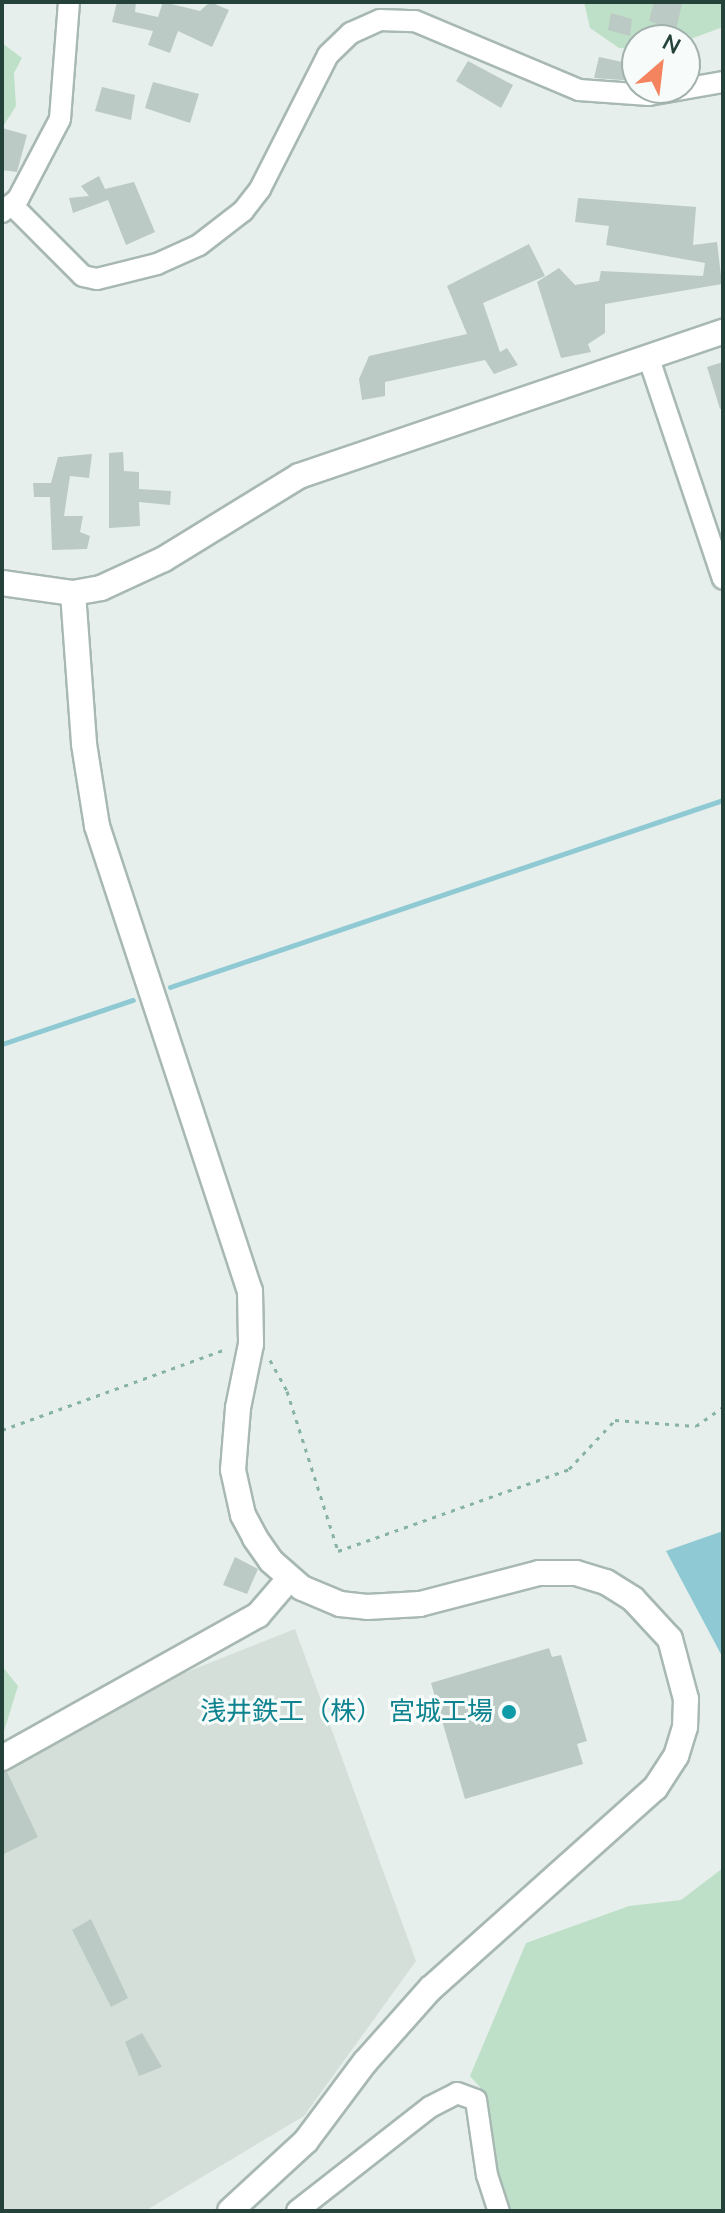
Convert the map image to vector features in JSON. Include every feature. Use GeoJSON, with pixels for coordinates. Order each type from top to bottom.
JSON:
{"type":"FeatureCollection","features":[{"type":"Feature","properties":{"kind":"street"},"geometry":{"type":"LineString","coordinates":[[69,2],[60,119],[7,209],[83,276],[97,279],[157,264],[199,245],[243,211],[260,189],[328,55],[351,33],[380,20],[415,21],[579,90],[649,95],[723,82]]}},
{"type":"Feature","properties":{"kind":"street"},"geometry":{"type":"LineString","coordinates":[[2,583],[73,593],[144,569],[299,476],[723,332]]}},
{"type":"Feature","properties":{"kind":"street"},"geometry":{"type":"LineString","coordinates":[[648,356],[723,579]]}},
{"type":"Feature","properties":{"kind":"street"},"geometry":{"type":"LineString","coordinates":[[73,593],[84,744],[97,826],[243,1260],[252,1314],[251,1344],[233,1448],[236,1494],[255,1538],[289,1579],[328,1599],[367,1607],[420,1604],[539,1573],[576,1573],[606,1582],[633,1599],[670,1639],[681,1668],[685,1727],[676,1756],[655,1788],[431,1988],[365,2062],[306,2141],[230,2211]]}},
{"type":"Feature","properties":{"kind":"street"},"geometry":{"type":"LineString","coordinates":[[2,1758],[258,1615],[289,1579]]}},
{"type":"Feature","properties":{"kind":"street"},"geometry":{"type":"LineString","coordinates":[[297,2211],[430,2107],[457,2093],[476,2100],[487,2175],[499,2211]]}},
{"type":"Feature","properties":{"kind":"path"},"geometry":{"type":"LineString","coordinates":[[2,1430],[251,1344],[276,1365],[338,1551],[569,1469],[615,1420],[696,1426],[723,1407]]}},
{"type":"Feature","properties":{"kind":"shaded area"},"geometry":{"type":"Polygon","coordinates":[[[295,1629],[416,1961],[304,2116],[145,2211],[2,2211],[2,1745],[295,1629]]]}},
{"type":"Feature","properties":{"kind":"green space"},"geometry":{"type":"Polygon","coordinates":[[[584,2],[723,2],[723,27],[701,35],[701,24],[621,24],[619,48],[590,28],[584,2]]]}},
{"type":"Feature","properties":{"kind":"green space"},"geometry":{"type":"Polygon","coordinates":[[[2,43],[22,58],[14,73],[16,106],[2,128],[2,43]]]}},
{"type":"Feature","properties":{"kind":"green space"},"geometry":{"type":"Polygon","coordinates":[[[2,1666],[18,1686],[4,1731],[2,1731],[2,1666]]]}},
{"type":"Feature","properties":{"kind":"green space"},"geometry":{"type":"Polygon","coordinates":[[[723,1868],[723,2211],[510,2211],[497,2174],[487,2095],[470,2076],[526,1943],[629,1906],[681,1900],[723,1868]]]}},
{"type":"Feature","properties":{"kind":"water"},"geometry":{"type":"Polygon","coordinates":[[[723,1531],[723,1658],[666,1551],[723,1531]]]}},
{"type":"Feature","properties":{"kind":"building"},"geometry":{"type":"Polygon","coordinates":[[[117,2],[136,2],[135,12],[158,17],[163,2],[200,11],[210,2],[229,10],[212,47],[178,31],[170,53],[148,45],[153,31],[112,22],[117,2]]]}},
{"type":"Feature","properties":{"kind":"building"},"geometry":{"type":"Polygon","coordinates":[[[654,2],[682,4],[677,24],[649,21],[654,2]]]}},
{"type":"Feature","properties":{"kind":"building"},"geometry":{"type":"Polygon","coordinates":[[[611,13],[632,19],[631,24],[621,24],[621,34],[608,30],[611,13]]]}},
{"type":"Feature","properties":{"kind":"building"},"geometry":{"type":"Polygon","coordinates":[[[599,57],[621,62],[621,80],[594,78],[599,57]]]}},
{"type":"Feature","properties":{"kind":"building"},"geometry":{"type":"Polygon","coordinates":[[[468,61],[513,85],[501,108],[456,81],[468,61]]]}},
{"type":"Feature","properties":{"kind":"building"},"geometry":{"type":"Polygon","coordinates":[[[153,82],[199,94],[190,123],[145,108],[153,82]]]}},
{"type":"Feature","properties":{"kind":"building"},"geometry":{"type":"Polygon","coordinates":[[[102,87],[135,95],[131,120],[95,111],[102,87]]]}},
{"type":"Feature","properties":{"kind":"building"},"geometry":{"type":"Polygon","coordinates":[[[2,128],[27,135],[17,172],[2,170],[2,128]]]}},
{"type":"Feature","properties":{"kind":"building"},"geometry":{"type":"Polygon","coordinates":[[[99,176],[105,189],[134,182],[155,232],[126,245],[108,200],[73,213],[69,198],[89,196],[81,186],[99,176]]]}},
{"type":"Feature","properties":{"kind":"building"},"geometry":{"type":"Polygon","coordinates":[[[578,198],[696,207],[693,245],[717,242],[722,284],[605,304],[605,333],[588,344],[591,352],[561,358],[537,282],[559,268],[575,285],[599,281],[601,271],[703,276],[705,263],[606,245],[609,226],[575,222],[578,198]]]}},
{"type":"Feature","properties":{"kind":"building"},"geometry":{"type":"Polygon","coordinates":[[[529,244],[545,276],[483,303],[500,352],[507,348],[518,365],[494,374],[485,360],[385,382],[385,396],[362,400],[359,379],[369,356],[467,334],[447,286],[529,244]]]}},
{"type":"Feature","properties":{"kind":"building"},"geometry":{"type":"Polygon","coordinates":[[[723,362],[723,408],[720,409],[707,367],[723,362]]]}},
{"type":"Feature","properties":{"kind":"building"},"geometry":{"type":"Polygon","coordinates":[[[123,452],[124,471],[139,472],[139,489],[171,491],[170,505],[139,502],[140,526],[109,528],[109,453],[123,452]]]}},
{"type":"Feature","properties":{"kind":"building"},"geometry":{"type":"Polygon","coordinates":[[[92,454],[89,478],[70,476],[64,516],[83,516],[80,532],[90,536],[87,549],[52,550],[50,497],[34,497],[33,483],[51,483],[58,457],[92,454]]]}},
{"type":"Feature","properties":{"kind":"building"},"geometry":{"type":"Polygon","coordinates":[[[235,1557],[258,1569],[247,1594],[223,1585],[235,1557]]]}},
{"type":"Feature","properties":{"kind":"building","name":"浅井鉄工（株） 宮城工場"},"geometry":{"type":"Polygon","coordinates":[[[549,1648],[552,1657],[561,1655],[587,1741],[577,1744],[583,1764],[465,1799],[431,1683],[549,1648]]]}},
{"type":"Feature","properties":{"kind":"building"},"geometry":{"type":"Polygon","coordinates":[[[7,1772],[38,1837],[2,1855],[2,1773],[7,1772]]]}},
{"type":"Feature","properties":{"kind":"building"},"geometry":{"type":"Polygon","coordinates":[[[91,1919],[128,1998],[111,2007],[72,1930],[91,1919]]]}},
{"type":"Feature","properties":{"kind":"building"},"geometry":{"type":"Polygon","coordinates":[[[142,2033],[162,2067],[139,2076],[125,2042],[142,2033]]]}},
{"type":"Feature","properties":{"kind":"waterway"},"geometry":{"type":"LineString","coordinates":[[170,987],[723,800]]}},
{"type":"Feature","properties":{"kind":"waterway"},"geometry":{"type":"LineString","coordinates":[[2,1044],[133,1000]]}},
{"type":"Feature","properties":{"kind":"place","name":"浅井鉄工（株） 宮城工場"},"geometry":{"type":"Point","coordinates":[509,1712]}}]}
